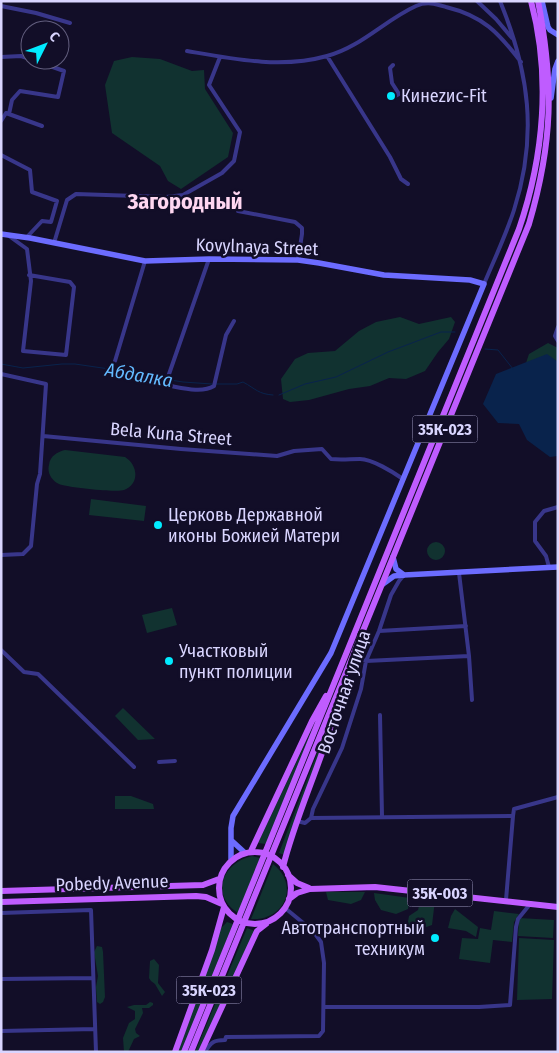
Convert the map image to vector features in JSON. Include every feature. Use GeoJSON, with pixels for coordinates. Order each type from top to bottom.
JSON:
{"type":"FeatureCollection","features":[{"type":"Feature","properties":{"kind":"main road","name":"35К-023"},"geometry":{"type":"LineString","coordinates":[[273,842],[530,198],[540,145],[542,98],[540,43],[532,1]]}},
{"type":"Feature","properties":{"kind":"main road","name":"35К-023"},"geometry":{"type":"LineString","coordinates":[[184,1052],[342,682],[526,231],[539,190],[548,136],[547,54],[538,1]]}},
{"type":"Feature","properties":{"kind":"main road"},"geometry":{"type":"LineString","coordinates":[[175,1052],[212,950],[223,906],[218,887],[223,869],[232,859],[247,851],[312,721],[340,671]]}},
{"type":"Feature","properties":{"kind":"main road"},"geometry":{"type":"LineString","coordinates":[[283,867],[297,821],[330,730],[342,682]]}},
{"type":"Feature","properties":{"kind":"main road"},"geometry":{"type":"LineString","coordinates":[[247,851],[268,854],[297,883],[310,889]]}},
{"type":"Feature","properties":{"kind":"main road"},"geometry":{"type":"LineString","coordinates":[[203,1052],[258,931],[278,916],[285,908],[291,886],[288,875]]}},
{"type":"Feature","properties":{"kind":"main road","name":"Pobedy Avenue"},"geometry":{"type":"LineString","coordinates":[[1,891],[203,885],[219,879]]}},
{"type":"Feature","properties":{"kind":"main road","name":"35К-003"},"geometry":{"type":"LineString","coordinates":[[310,889],[374,887],[558,906]]}},
{"type":"Feature","properties":{"kind":"main road"},"geometry":{"type":"LineString","coordinates":[[289,899],[297,893],[310,889]]}},
{"type":"Feature","properties":{"kind":"main road","name":"Pobedy Avenue"},"geometry":{"type":"LineString","coordinates":[[1,902],[196,896],[206,897],[223,906]]}},
{"type":"Feature","properties":{"kind":"main road"},"geometry":{"type":"LineString","coordinates":[[223,906],[241,921],[256,925],[268,922]]}},
{"type":"Feature","properties":{"kind":"main road","name":"35К-023"},"geometry":{"type":"LineString","coordinates":[[191,1052],[237,929]]}},
{"type":"Feature","properties":{"kind":"street"},"geometry":{"type":"LineString","coordinates":[[478,1],[496,18],[514,40]]}},
{"type":"Feature","properties":{"kind":"street"},"geometry":{"type":"LineString","coordinates":[[232,859],[231,828],[233,816],[330,653],[514,211],[526,165],[528,107],[521,62],[500,1]]}},
{"type":"Feature","properties":{"kind":"street"},"geometry":{"type":"LineString","coordinates":[[542,1],[548,27],[558,35]]}},
{"type":"Feature","properties":{"kind":"street"},"geometry":{"type":"LineString","coordinates":[[187,52],[266,62],[301,62],[327,56],[349,48],[415,6],[431,3],[466,12],[486,23],[521,62]]}},
{"type":"Feature","properties":{"kind":"street"},"geometry":{"type":"LineString","coordinates":[[1,6],[60,20]]}},
{"type":"Feature","properties":{"kind":"street"},"geometry":{"type":"LineString","coordinates":[[1,57],[20,56]]}},
{"type":"Feature","properties":{"kind":"street"},"geometry":{"type":"LineString","coordinates":[[327,56],[390,156],[401,179],[408,184]]}},
{"type":"Feature","properties":{"kind":"street"},"geometry":{"type":"LineString","coordinates":[[54,243],[67,200],[76,194],[166,197],[183,195],[222,173],[234,161],[240,132],[209,85],[220,57]]}},
{"type":"Feature","properties":{"kind":"street"},"geometry":{"type":"LineString","coordinates":[[549,108],[558,61]]}},
{"type":"Feature","properties":{"kind":"street"},"geometry":{"type":"LineString","coordinates":[[390,99],[399,94],[392,83],[390,68],[393,65]]}},
{"type":"Feature","properties":{"kind":"street"},"geometry":{"type":"LineString","coordinates":[[9,114],[12,100],[20,91],[58,98],[64,71],[61,70]]}},
{"type":"Feature","properties":{"kind":"street"},"geometry":{"type":"LineString","coordinates":[[1,121],[6,112],[42,126]]}},
{"type":"Feature","properties":{"kind":"street"},"geometry":{"type":"LineString","coordinates":[[1,155],[30,170],[32,192],[57,202],[51,222],[42,221],[28,238]]}},
{"type":"Feature","properties":{"kind":"street"},"geometry":{"type":"LineString","coordinates":[[238,211],[296,222],[302,228],[298,260]]}},
{"type":"Feature","properties":{"kind":"street"},"geometry":{"type":"LineString","coordinates":[[4,235],[27,249],[30,275],[31,281],[23,351],[66,355],[74,287],[70,282],[30,275]]}},
{"type":"Feature","properties":{"kind":"street","name":"Kovylnaya Street"},"geometry":{"type":"LineString","coordinates":[[4,235],[145,261],[209,259],[298,260],[384,275],[470,280],[484,284]]}},
{"type":"Feature","properties":{"kind":"street"},"geometry":{"type":"LineString","coordinates":[[209,259],[165,385],[195,390],[212,388],[215,384],[226,335],[234,321]]}},
{"type":"Feature","properties":{"kind":"street"},"geometry":{"type":"LineString","coordinates":[[115,361],[145,261]]}},
{"type":"Feature","properties":{"kind":"street"},"geometry":{"type":"LineString","coordinates":[[558,326],[555,336],[558,341]]}},
{"type":"Feature","properties":{"kind":"street"},"geometry":{"type":"LineString","coordinates":[[1,374],[46,384],[43,436],[31,546],[23,554],[1,555]]}},
{"type":"Feature","properties":{"kind":"street"},"geometry":{"type":"LineString","coordinates":[[43,436],[277,456],[294,450],[322,449],[331,459],[361,459],[388,469],[403,479]]}},
{"type":"Feature","properties":{"kind":"street"},"geometry":{"type":"LineString","coordinates":[[549,567],[546,556],[535,541],[535,522],[544,511],[558,507]]}},
{"type":"Feature","properties":{"kind":"street"},"geometry":{"type":"LineString","coordinates":[[393,556],[396,569],[404,575]]}},
{"type":"Feature","properties":{"kind":"street"},"geometry":{"type":"LineString","coordinates":[[380,587],[390,578],[404,575],[558,567]]}},
{"type":"Feature","properties":{"kind":"street"},"geometry":{"type":"LineString","coordinates":[[460,572],[472,700]]}},
{"type":"Feature","properties":{"kind":"street","name":"Восточная улица"},"geometry":{"type":"LineString","coordinates":[[311,818],[313,809],[342,748],[361,689],[366,661],[379,631],[391,595],[404,575]]}},
{"type":"Feature","properties":{"kind":"street"},"geometry":{"type":"LineString","coordinates":[[379,631],[466,626]]}},
{"type":"Feature","properties":{"kind":"street"},"geometry":{"type":"LineString","coordinates":[[1,650],[24,672],[38,674],[134,767]]}},
{"type":"Feature","properties":{"kind":"street"},"geometry":{"type":"LineString","coordinates":[[352,656],[366,661],[469,656]]}},
{"type":"Feature","properties":{"kind":"street"},"geometry":{"type":"LineString","coordinates":[[380,715],[382,816]]}},
{"type":"Feature","properties":{"kind":"street"},"geometry":{"type":"LineString","coordinates":[[159,762],[175,761]]}},
{"type":"Feature","properties":{"kind":"street"},"geometry":{"type":"LineString","coordinates":[[506,900],[514,809],[558,797]]}},
{"type":"Feature","properties":{"kind":"street"},"geometry":{"type":"LineString","coordinates":[[297,821],[305,823],[311,818],[382,816],[513,816]]}},
{"type":"Feature","properties":{"kind":"street"},"geometry":{"type":"LineString","coordinates":[[232,841],[247,851]]}},
{"type":"Feature","properties":{"kind":"street"},"geometry":{"type":"LineString","coordinates":[[324,1007],[455,1007],[510,1004],[516,927],[518,919],[531,903]]}},
{"type":"Feature","properties":{"kind":"street"},"geometry":{"type":"LineString","coordinates":[[203,1052],[211,1042],[225,1040],[226,1038],[319,1036],[323,1031],[324,962],[322,942],[313,931],[285,908]]}},
{"type":"Feature","properties":{"kind":"street"},"geometry":{"type":"LineString","coordinates":[[1,913],[91,910],[96,1052]]}},
{"type":"Feature","properties":{"kind":"street"},"geometry":{"type":"LineString","coordinates":[[1,979],[93,978]]}},
{"type":"Feature","properties":{"kind":"street"},"geometry":{"type":"LineString","coordinates":[[1,1031],[95,1030]]}},
{"type":"Feature","properties":{"kind":"green space"},"geometry":{"type":"Polygon","coordinates":[[[132,57],[160,59],[192,71],[204,70],[205,89],[233,133],[228,157],[181,189],[168,181],[160,166],[112,133],[105,85],[114,61],[132,57]]]}},
{"type":"Feature","properties":{"kind":"green space"},"geometry":{"type":"Polygon","coordinates":[[[400,317],[419,324],[451,317],[455,322],[449,339],[425,371],[406,379],[389,378],[370,386],[349,389],[309,400],[290,402],[283,399],[281,379],[295,359],[308,353],[335,351],[359,331],[376,322],[400,317]]]}},
{"type":"Feature","properties":{"kind":"green space"},"geometry":{"type":"Polygon","coordinates":[[[548,343],[558,348],[558,362],[547,355],[526,363],[529,354],[548,343]]]}},
{"type":"Feature","properties":{"kind":"green space"},"geometry":{"type":"Polygon","coordinates":[[[65,450],[125,457],[135,469],[135,479],[129,487],[119,491],[71,487],[59,484],[49,473],[50,462],[57,453],[65,450]]]}},
{"type":"Feature","properties":{"kind":"green space"},"geometry":{"type":"Polygon","coordinates":[[[91,499],[146,506],[144,521],[89,515],[91,499]]]}},
{"type":"Feature","properties":{"kind":"green space"},"geometry":{"type":"Polygon","coordinates":[[[436,542],[442,545],[445,551],[442,557],[436,560],[430,557],[427,551],[430,545],[436,542]]]}},
{"type":"Feature","properties":{"kind":"green space"},"geometry":{"type":"Polygon","coordinates":[[[172,608],[177,625],[147,633],[142,615],[172,608]]]}},
{"type":"Feature","properties":{"kind":"green space"},"geometry":{"type":"Polygon","coordinates":[[[123,708],[155,739],[138,740],[115,716],[123,708]]]}},
{"type":"Feature","properties":{"kind":"green space"},"geometry":{"type":"Polygon","coordinates":[[[315,723],[266,844],[258,843],[315,723]]]}},
{"type":"Feature","properties":{"kind":"green space"},"geometry":{"type":"Polygon","coordinates":[[[325,736],[284,855],[279,853],[325,736]]]}},
{"type":"Feature","properties":{"kind":"green space"},"geometry":{"type":"Polygon","coordinates":[[[115,796],[131,796],[153,804],[154,809],[115,809],[115,796]]]}},
{"type":"Feature","properties":{"kind":"green space"},"geometry":{"type":"Polygon","coordinates":[[[252,856],[260,858],[238,913],[229,906],[224,897],[222,889],[223,880],[233,865],[252,856]]]}},
{"type":"Feature","properties":{"kind":"green space"},"geometry":{"type":"Polygon","coordinates":[[[273,864],[281,872],[286,882],[285,900],[273,914],[263,918],[251,919],[273,864]]]}},
{"type":"Feature","properties":{"kind":"green space"},"geometry":{"type":"Polygon","coordinates":[[[326,892],[365,892],[361,900],[351,904],[328,900],[326,892]]]}},
{"type":"Feature","properties":{"kind":"green space"},"geometry":{"type":"Polygon","coordinates":[[[374,893],[410,898],[408,909],[396,914],[381,910],[375,900],[374,893]]]}},
{"type":"Feature","properties":{"kind":"green space"},"geometry":{"type":"Polygon","coordinates":[[[421,898],[435,900],[432,925],[418,930],[407,927],[409,916],[418,910],[421,898]]]}},
{"type":"Feature","properties":{"kind":"green space"},"geometry":{"type":"Polygon","coordinates":[[[455,909],[478,927],[476,937],[466,931],[448,928],[455,909]]]}},
{"type":"Feature","properties":{"kind":"green space"},"geometry":{"type":"Polygon","coordinates":[[[494,911],[519,914],[514,922],[512,942],[493,940],[490,963],[459,959],[462,938],[478,939],[480,928],[491,930],[494,911]]]}},
{"type":"Feature","properties":{"kind":"green space"},"geometry":{"type":"Polygon","coordinates":[[[519,918],[554,920],[553,938],[518,936],[519,918]]]}},
{"type":"Feature","properties":{"kind":"green space"},"geometry":{"type":"Polygon","coordinates":[[[227,922],[233,924],[182,1052],[178,1052],[221,928],[227,922]]]}},
{"type":"Feature","properties":{"kind":"green space"},"geometry":{"type":"Polygon","coordinates":[[[247,928],[255,931],[199,1052],[195,1052],[247,928]]]}},
{"type":"Feature","properties":{"kind":"green space"},"geometry":{"type":"Polygon","coordinates":[[[519,938],[554,940],[552,999],[517,1000],[519,938]]]}},
{"type":"Feature","properties":{"kind":"green space"},"geometry":{"type":"Polygon","coordinates":[[[97,946],[102,947],[103,952],[105,997],[100,1004],[97,1002],[96,987],[98,976],[94,952],[97,946]]]}},
{"type":"Feature","properties":{"kind":"green space"},"geometry":{"type":"Polygon","coordinates":[[[154,959],[159,965],[158,983],[165,992],[162,996],[149,978],[150,961],[154,959]]]}},
{"type":"Feature","properties":{"kind":"green space"},"geometry":{"type":"Polygon","coordinates":[[[150,1002],[153,1005],[149,1008],[142,1008],[143,1013],[135,1029],[136,1033],[140,1036],[134,1039],[128,1052],[124,1052],[123,1038],[129,1023],[135,1019],[135,1011],[127,1007],[146,1005],[150,1002]]]}},
{"type":"Feature","properties":{"kind":"water"},"geometry":{"type":"Polygon","coordinates":[[[547,354],[558,362],[558,456],[550,457],[527,440],[519,424],[498,423],[483,404],[496,374],[547,354]]]}},
{"type":"Feature","properties":{"kind":"waterway","name":"Абдалка"},"geometry":{"type":"LineString","coordinates":[[279,395],[305,384],[336,377],[388,352],[441,332],[455,332]]}},
{"type":"Feature","properties":{"kind":"waterway"},"geometry":{"type":"LineString","coordinates":[[485,349],[498,350],[513,369]]}},
{"type":"Feature","properties":{"kind":"waterway","name":"Абдалка"},"geometry":{"type":"LineString","coordinates":[[1,364],[23,368],[75,364],[183,382],[212,384]]}},
{"type":"Feature","properties":{"kind":"waterway","name":"Абдалка"},"geometry":{"type":"LineString","coordinates":[[216,384],[237,384],[243,382],[260,392],[273,395]]}},
{"type":"Feature","properties":{"kind":"place","name":"Кинеzис-Fit"},"geometry":{"type":"Point","coordinates":[391,96]}},
{"type":"Feature","properties":{"kind":"place","name":"Церковь Державной иконы Божией Матери"},"geometry":{"type":"Point","coordinates":[158,525]}},
{"type":"Feature","properties":{"kind":"place","name":"Участковый пункт полиции"},"geometry":{"type":"Point","coordinates":[169,661]}},
{"type":"Feature","properties":{"kind":"place","name":"Автотранспортный техникум"},"geometry":{"type":"Point","coordinates":[435,938]}},
{"type":"Feature","properties":{"kind":"district","name":"Загородный"},"geometry":{"type":"Point","coordinates":[185,201]}}]}
